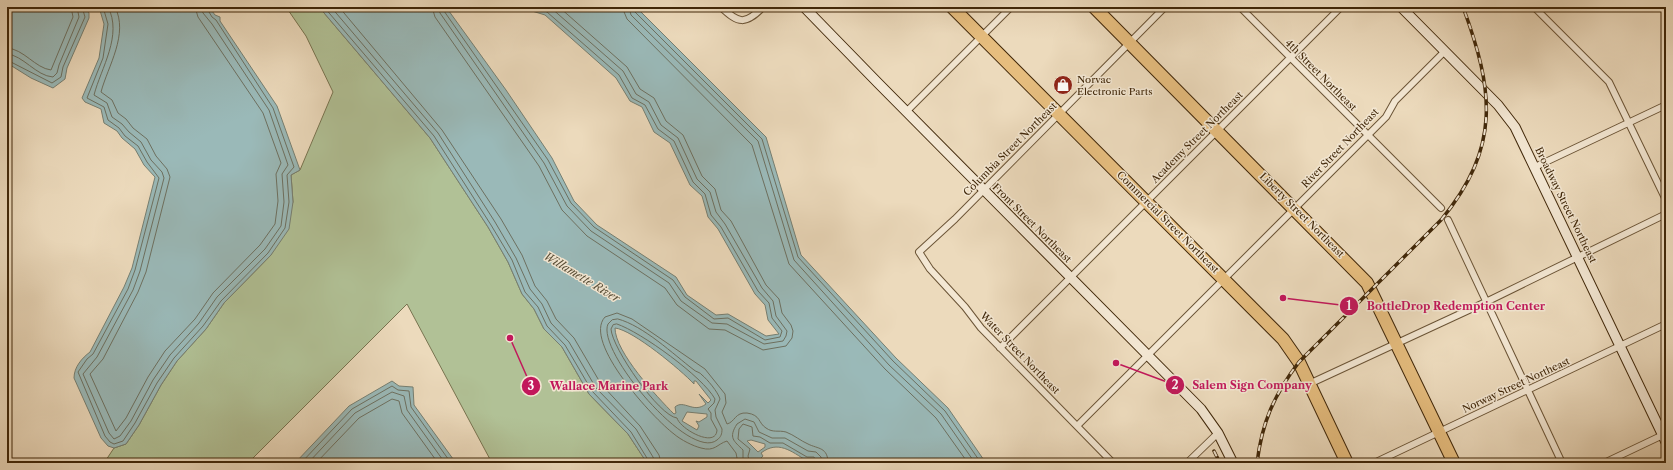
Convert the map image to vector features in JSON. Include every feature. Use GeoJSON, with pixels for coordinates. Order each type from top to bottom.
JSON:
{"type":"FeatureCollection","features":[{"type":"Feature","properties":{"kind":"highway","name":"Commercial Street Northeast"},"geometry":{"type":"LineString","coordinates":[[952,7],[1283,339],[1295,355],[1347,463]]}},
{"type":"Feature","properties":{"kind":"highway","name":"Liberty Street Northeast"},"geometry":{"type":"LineString","coordinates":[[1094,7],[1367,282],[1454,463]]}},
{"type":"Feature","properties":{"kind":"street"},"geometry":{"type":"LineString","coordinates":[[721,7],[734,19],[748,19],[763,7]]}},
{"type":"Feature","properties":{"kind":"street","name":"Front Street Northeast"},"geometry":{"type":"LineString","coordinates":[[804,7],[906,112],[1201,409],[1218,433],[1233,463]]}},
{"type":"Feature","properties":{"kind":"street"},"geometry":{"type":"LineString","coordinates":[[906,112],[1011,7]]}},
{"type":"Feature","properties":{"kind":"street","name":"Columbia Street Northeast"},"geometry":{"type":"LineString","coordinates":[[919,252],[984,190],[1165,7]]}},
{"type":"Feature","properties":{"kind":"street","name":"4th Street Northeast"},"geometry":{"type":"LineString","coordinates":[[1240,7],[1289,58],[1441,208]]}},
{"type":"Feature","properties":{"kind":"street","name":"Academy Street Northeast"},"geometry":{"type":"LineString","coordinates":[[1000,348],[1341,7]]}},
{"type":"Feature","properties":{"kind":"street","name":"Broadway Street Northeast"},"geometry":{"type":"LineString","coordinates":[[1401,7],[1508,116],[1521,136],[1620,346],[1665,437]]}},
{"type":"Feature","properties":{"kind":"street"},"geometry":{"type":"LineString","coordinates":[[1534,7],[1609,82],[1666,200]]}},
{"type":"Feature","properties":{"kind":"street","name":"River Street Northeast"},"geometry":{"type":"LineString","coordinates":[[1077,426],[1296,209],[1386,116],[1395,101],[1445,51]]}},
{"type":"Feature","properties":{"kind":"street"},"geometry":{"type":"LineString","coordinates":[[1535,167],[1666,105]]}},
{"type":"Feature","properties":{"kind":"street"},"geometry":{"type":"LineString","coordinates":[[1309,384],[1486,302],[1666,214]]}},
{"type":"Feature","properties":{"kind":"street"},"geometry":{"type":"LineString","coordinates":[[1448,220],[1562,463]]}},
{"type":"Feature","properties":{"kind":"street","name":"Water Street Northeast"},"geometry":{"type":"LineString","coordinates":[[919,252],[930,269],[1000,348],[1113,463]]}},
{"type":"Feature","properties":{"kind":"street","name":"Norway Street Northeast"},"geometry":{"type":"LineString","coordinates":[[1374,463],[1666,324]]}},
{"type":"Feature","properties":{"kind":"street"},"geometry":{"type":"LineString","coordinates":[[1187,463],[1218,433]]}},
{"type":"Feature","properties":{"kind":"street"},"geometry":{"type":"LineString","coordinates":[[1604,463],[1665,437]]}},
{"type":"Feature","properties":{"kind":"green space"},"geometry":{"type":"Polygon","coordinates":[[[286,7],[319,7],[430,138],[488,227],[508,262],[522,294],[534,309],[544,329],[562,347],[589,394],[628,434],[647,463],[492,463],[407,304],[248,463],[104,463],[114,448],[126,444],[177,361],[206,329],[224,303],[271,255],[293,202],[291,175],[300,170],[333,92],[306,36],[286,7]]]}},
{"type":"Feature","properties":{"kind":"water"},"geometry":{"type":"Polygon","coordinates":[[[7,7],[85,7],[89,13],[89,18],[67,68],[65,79],[53,88],[31,78],[7,63],[7,7]]]}},
{"type":"Feature","properties":{"kind":"water"},"geometry":{"type":"Polygon","coordinates":[[[99,7],[209,7],[215,15],[220,17],[220,21],[277,106],[300,170],[291,175],[293,202],[289,229],[271,255],[224,303],[206,329],[177,361],[126,444],[114,448],[108,446],[101,438],[74,378],[74,374],[79,363],[90,352],[124,287],[132,268],[155,177],[144,165],[135,149],[122,138],[117,131],[104,123],[101,109],[85,102],[82,98],[99,58],[104,24],[99,7]]]}},
{"type":"Feature","properties":{"kind":"water","name":"Willamette River"},"geometry":{"type":"Polygon","coordinates":[[[319,7],[446,7],[506,90],[552,158],[574,201],[597,225],[676,277],[687,295],[716,315],[728,314],[766,336],[779,334],[768,320],[765,305],[755,294],[718,229],[708,217],[702,196],[690,185],[670,143],[654,132],[642,107],[630,101],[616,78],[545,15],[519,7],[636,7],[766,137],[801,255],[896,358],[948,408],[986,463],[815,463],[812,460],[807,461],[784,448],[773,447],[761,453],[763,456],[761,458],[763,463],[647,463],[628,434],[589,394],[562,347],[544,329],[534,309],[522,294],[508,262],[488,227],[430,138],[319,7]],[[615,328],[617,338],[629,361],[648,386],[674,414],[676,413],[675,407],[678,405],[697,408],[706,404],[699,394],[708,403],[711,400],[696,381],[694,381],[694,384],[679,370],[644,343],[623,330],[615,328]],[[687,412],[682,421],[697,430],[699,426],[696,421],[699,422],[707,417],[707,414],[687,412]],[[751,440],[747,441],[758,452],[765,447],[765,444],[751,440]]]}},
{"type":"Feature","properties":{"kind":"water"},"geometry":{"type":"Polygon","coordinates":[[[392,381],[399,386],[413,387],[414,405],[456,463],[295,463],[349,406],[392,381]]]}},
{"type":"Feature","properties":{"kind":"railway"},"geometry":{"type":"LineString","coordinates":[[1257,463],[1262,435],[1270,410],[1290,374],[1299,362],[1441,220],[1460,193],[1474,168],[1483,143],[1486,118],[1485,92],[1481,65],[1463,7]]}},
{"type":"Feature","properties":{"kind":"railway"},"geometry":{"type":"LineString","coordinates":[[1214,451],[1220,463]]}},
{"type":"Feature","properties":{"kind":"place","name":"Norvac Electronic Parts"},"geometry":{"type":"Point","coordinates":[1063,85]}},
{"type":"Feature","properties":{"kind":"place","name":"BottleDrop Redemption Center"},"geometry":{"type":"Point","coordinates":[1283,298]}},
{"type":"Feature","properties":{"kind":"place","name":"Wallace Marine Park"},"geometry":{"type":"Point","coordinates":[510,338]}},
{"type":"Feature","properties":{"kind":"place","name":"Salem Sign Company"},"geometry":{"type":"Point","coordinates":[1116,363]}}]}
